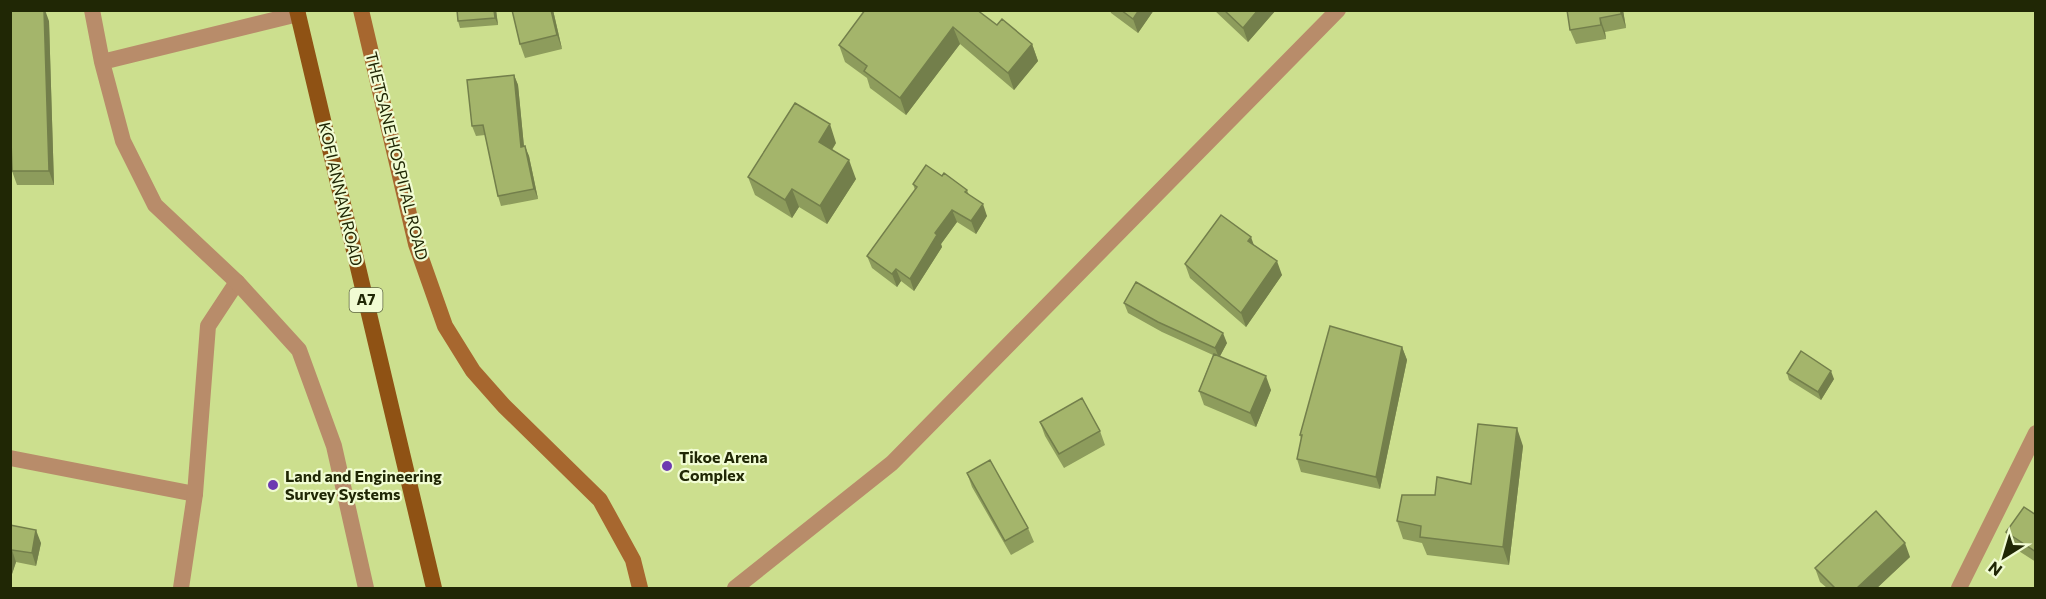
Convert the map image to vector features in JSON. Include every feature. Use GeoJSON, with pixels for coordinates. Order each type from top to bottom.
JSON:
{"type":"FeatureCollection","features":[{"type":"Feature","properties":{"kind":"main road","name":"THETSANE HOSPITAL ROAD"},"geometry":{"type":"LineString","coordinates":[[361,10],[416,244],[445,326],[473,371],[504,406],[600,500],[633,560],[640,588]]}},
{"type":"Feature","properties":{"kind":"main road","name":"KOFI ANNAN ROAD"},"geometry":{"type":"LineString","coordinates":[[298,12],[434,588]]}},
{"type":"Feature","properties":{"kind":"street"},"geometry":{"type":"LineString","coordinates":[[92,10],[102,62],[123,141],[155,205],[237,282],[299,350],[334,446],[366,588]]}},
{"type":"Feature","properties":{"kind":"street"},"geometry":{"type":"LineString","coordinates":[[735,588],[892,463],[1338,10]]}},
{"type":"Feature","properties":{"kind":"street"},"geometry":{"type":"LineString","coordinates":[[102,62],[298,12]]}},
{"type":"Feature","properties":{"kind":"street"},"geometry":{"type":"LineString","coordinates":[[181,588],[195,494],[208,326],[237,282]]}},
{"type":"Feature","properties":{"kind":"street"},"geometry":{"type":"LineString","coordinates":[[1959,588],[2036,433]]}},
{"type":"Feature","properties":{"kind":"street"},"geometry":{"type":"LineString","coordinates":[[10,458],[195,494]]}},
{"type":"Feature","properties":{"kind":"building"},"geometry":{"type":"Polygon","coordinates":[[[10,10],[44,10],[49,171],[12,171],[10,10]]]}},
{"type":"Feature","properties":{"kind":"building"},"geometry":{"type":"Polygon","coordinates":[[[457,10],[494,10],[495,18],[458,21],[457,10]]]}},
{"type":"Feature","properties":{"kind":"building"},"geometry":{"type":"Polygon","coordinates":[[[512,10],[551,10],[557,35],[520,44],[512,10]]]}},
{"type":"Feature","properties":{"kind":"building"},"geometry":{"type":"Polygon","coordinates":[[[865,10],[977,10],[997,25],[1002,19],[1032,44],[1008,73],[953,27],[900,98],[864,71],[867,66],[839,45],[865,10]]]}},
{"type":"Feature","properties":{"kind":"building"},"geometry":{"type":"Polygon","coordinates":[[[1121,10],[1139,10],[1133,19],[1121,10]]]}},
{"type":"Feature","properties":{"kind":"building"},"geometry":{"type":"Polygon","coordinates":[[[1224,10],[1258,10],[1243,28],[1224,10]]]}},
{"type":"Feature","properties":{"kind":"building"},"geometry":{"type":"Polygon","coordinates":[[[1567,10],[1621,10],[1621,14],[1600,18],[1601,25],[1570,30],[1567,10]]]}},
{"type":"Feature","properties":{"kind":"building"},"geometry":{"type":"Polygon","coordinates":[[[514,75],[521,147],[525,146],[534,189],[498,196],[483,125],[472,126],[467,80],[514,75]]]}},
{"type":"Feature","properties":{"kind":"building"},"geometry":{"type":"Polygon","coordinates":[[[795,103],[830,124],[819,142],[849,160],[820,206],[792,189],[785,200],[748,177],[795,103]]]}},
{"type":"Feature","properties":{"kind":"building"},"geometry":{"type":"Polygon","coordinates":[[[926,165],[942,176],[944,173],[967,190],[965,192],[983,204],[971,221],[952,210],[935,233],[937,235],[910,279],[896,269],[892,274],[867,256],[917,187],[913,184],[926,165]]]}},
{"type":"Feature","properties":{"kind":"building"},"geometry":{"type":"Polygon","coordinates":[[[1221,215],[1251,237],[1248,241],[1277,261],[1241,313],[1185,264],[1221,215]]]}},
{"type":"Feature","properties":{"kind":"building"},"geometry":{"type":"Polygon","coordinates":[[[1136,282],[1223,333],[1215,348],[1158,322],[1124,303],[1136,282]]]}},
{"type":"Feature","properties":{"kind":"building"},"geometry":{"type":"Polygon","coordinates":[[[1330,326],[1402,347],[1376,477],[1297,459],[1302,435],[1300,435],[1330,326]]]}},
{"type":"Feature","properties":{"kind":"building"},"geometry":{"type":"Polygon","coordinates":[[[1801,351],[1831,371],[1818,392],[1787,373],[1801,351]]]}},
{"type":"Feature","properties":{"kind":"building"},"geometry":{"type":"Polygon","coordinates":[[[1214,354],[1266,376],[1250,413],[1199,391],[1214,354]]]}},
{"type":"Feature","properties":{"kind":"building"},"geometry":{"type":"Polygon","coordinates":[[[1082,398],[1100,431],[1059,454],[1040,422],[1082,398]]]}},
{"type":"Feature","properties":{"kind":"building"},"geometry":{"type":"Polygon","coordinates":[[[1478,424],[1517,428],[1503,547],[1420,537],[1421,526],[1397,521],[1402,495],[1435,495],[1437,477],[1471,484],[1478,424]]]}},
{"type":"Feature","properties":{"kind":"building"},"geometry":{"type":"Polygon","coordinates":[[[990,460],[1028,528],[1005,541],[967,473],[990,460]]]}},
{"type":"Feature","properties":{"kind":"building"},"geometry":{"type":"Polygon","coordinates":[[[2024,507],[2036,515],[2036,552],[2006,532],[2024,507]]]}},
{"type":"Feature","properties":{"kind":"building"},"geometry":{"type":"Polygon","coordinates":[[[1876,511],[1905,543],[1857,588],[1835,588],[1815,568],[1876,511]]]}},
{"type":"Feature","properties":{"kind":"building"},"geometry":{"type":"Polygon","coordinates":[[[10,525],[36,530],[32,553],[12,550],[10,553],[10,525]]]}},
{"type":"Feature","properties":{"kind":"place","name":"Tikoe Arena Complex"},"geometry":{"type":"Point","coordinates":[667,466]}},
{"type":"Feature","properties":{"kind":"place","name":"Land and Engineering Survey Systems"},"geometry":{"type":"Point","coordinates":[273,485]}}]}
